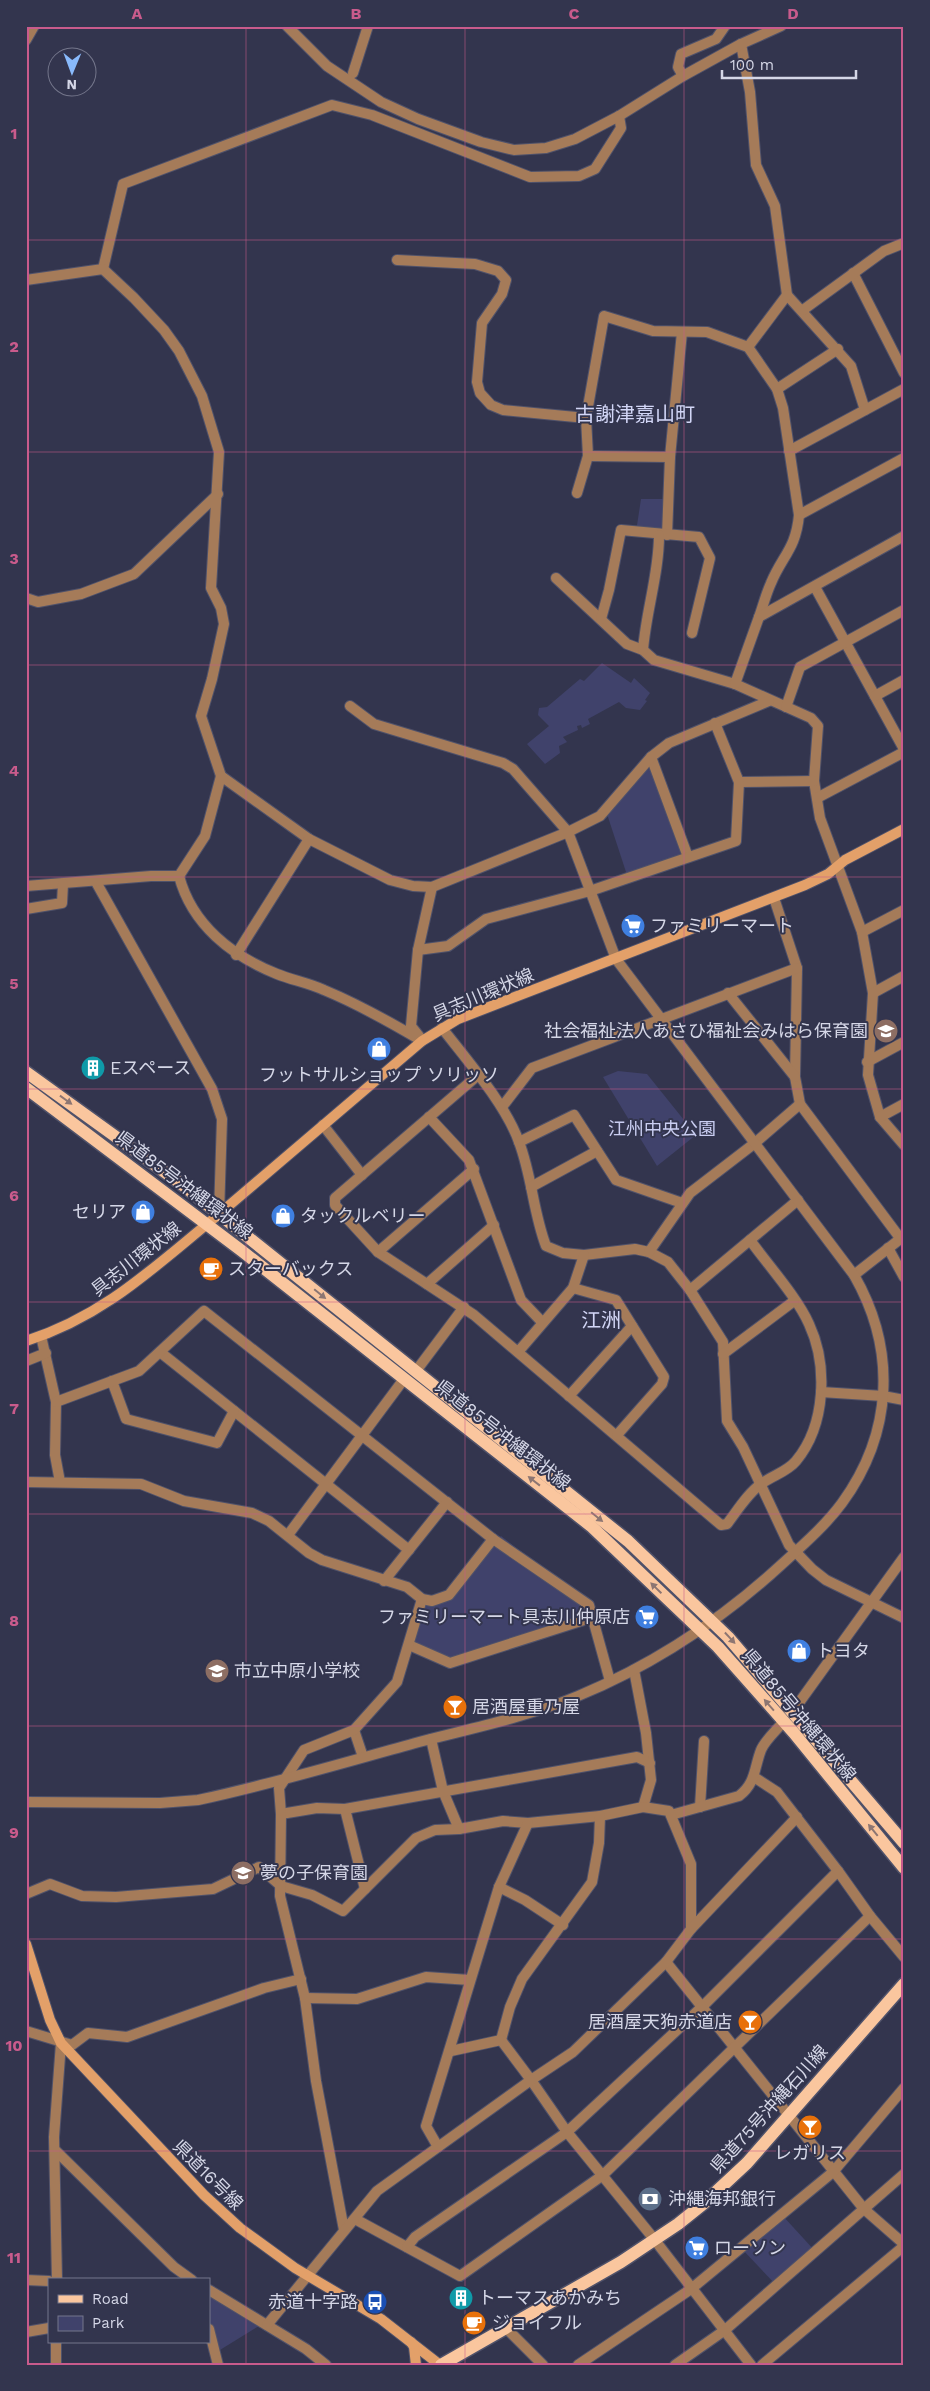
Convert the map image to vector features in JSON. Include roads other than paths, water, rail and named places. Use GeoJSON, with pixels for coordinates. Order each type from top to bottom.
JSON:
{"type":"FeatureCollection","features":[{"type":"Feature","properties":{"kind":"main road","name":"具志川環状線"},"geometry":{"type":"LineString","coordinates":[[26,1341],[74,1322],[107,1304],[157,1267],[422,1041],[442,1028],[458,1019],[805,885],[838,867],[845,860],[904,829]]}},
{"type":"Feature","properties":{"kind":"main road","name":"県道85号沖縄環状線"},"geometry":{"type":"LineString","coordinates":[[26,1072],[184,1186],[416,1370],[628,1542],[713,1621],[793,1710],[904,1843]]}},
{"type":"Feature","properties":{"kind":"main road","name":"県道85号沖縄環状線"},"geometry":{"type":"LineString","coordinates":[[26,1088],[206,1224],[591,1526],[718,1647],[784,1722],[904,1868]]}},
{"type":"Feature","properties":{"kind":"main road","name":"県道16号線"},"geometry":{"type":"LineString","coordinates":[[26,1944],[50,2020],[61,2044],[204,2196],[257,2241],[308,2276],[381,2319],[440,2365]]}},
{"type":"Feature","properties":{"kind":"main road","name":"県道75号沖縄石川線"},"geometry":{"type":"LineString","coordinates":[[440,2365],[621,2262],[678,2224],[747,2164],[904,1984]]}},
{"type":"Feature","properties":{"kind":"main road"},"geometry":{"type":"LineString","coordinates":[[411,2342],[414,2347],[416,2365]]}},
{"type":"Feature","properties":{"kind":"street"},"geometry":{"type":"LineString","coordinates":[[26,40],[34,26]]}},
{"type":"Feature","properties":{"kind":"street"},"geometry":{"type":"LineString","coordinates":[[353,73],[368,26]]}},
{"type":"Feature","properties":{"kind":"street"},"geometry":{"type":"LineString","coordinates":[[683,76],[678,67],[681,54],[716,39],[726,26]]}},
{"type":"Feature","properties":{"kind":"street"},"geometry":{"type":"LineString","coordinates":[[287,27],[327,66],[381,102],[418,119],[496,147],[514,150],[546,148],[574,140],[619,116],[683,76],[741,44],[781,26]]}},
{"type":"Feature","properties":{"kind":"street"},"geometry":{"type":"LineString","coordinates":[[741,44],[750,92],[756,165],[775,206],[787,295],[838,349],[851,366],[865,410]]}},
{"type":"Feature","properties":{"kind":"street"},"geometry":{"type":"LineString","coordinates":[[103,269],[122,184],[332,104],[372,114],[530,177],[579,176],[595,169],[621,128],[619,116]]}},
{"type":"Feature","properties":{"kind":"street"},"geometry":{"type":"LineString","coordinates":[[802,310],[891,247],[904,243]]}},
{"type":"Feature","properties":{"kind":"street"},"geometry":{"type":"LineString","coordinates":[[397,260],[475,264],[498,271],[506,280],[502,294],[482,323],[477,382],[480,394],[491,405],[503,410],[586,418]]}},
{"type":"Feature","properties":{"kind":"street"},"geometry":{"type":"LineString","coordinates":[[26,280],[103,269]]}},
{"type":"Feature","properties":{"kind":"street"},"geometry":{"type":"LineString","coordinates":[[103,269],[164,330],[179,352],[202,396],[219,452],[211,588],[221,608],[224,624],[201,716],[221,776],[205,836],[179,876],[183,891],[206,927],[236,954],[278,974],[331,993],[383,1018],[422,1041]]}},
{"type":"Feature","properties":{"kind":"street"},"geometry":{"type":"LineString","coordinates":[[853,273],[904,373]]}},
{"type":"Feature","properties":{"kind":"street"},"geometry":{"type":"LineString","coordinates":[[748,347],[787,295]]}},
{"type":"Feature","properties":{"kind":"street"},"geometry":{"type":"LineString","coordinates":[[577,493],[588,456],[586,418],[604,316],[653,331],[707,332],[748,347],[777,389],[783,408],[799,516],[792,546],[771,582],[735,684]]}},
{"type":"Feature","properties":{"kind":"street"},"geometry":{"type":"LineString","coordinates":[[643,650],[645,628],[663,535],[682,332]]}},
{"type":"Feature","properties":{"kind":"street"},"geometry":{"type":"LineString","coordinates":[[777,389],[838,349]]}},
{"type":"Feature","properties":{"kind":"street"},"geometry":{"type":"LineString","coordinates":[[789,451],[904,389]]}},
{"type":"Feature","properties":{"kind":"street"},"geometry":{"type":"LineString","coordinates":[[588,456],[670,458]]}},
{"type":"Feature","properties":{"kind":"street"},"geometry":{"type":"LineString","coordinates":[[799,516],[904,458]]}},
{"type":"Feature","properties":{"kind":"street"},"geometry":{"type":"LineString","coordinates":[[26,598],[38,602],[81,594],[134,574],[218,494]]}},
{"type":"Feature","properties":{"kind":"street"},"geometry":{"type":"LineString","coordinates":[[601,620],[610,590],[621,530],[699,537],[710,558],[692,633]]}},
{"type":"Feature","properties":{"kind":"street"},"geometry":{"type":"LineString","coordinates":[[759,617],[904,536]]}},
{"type":"Feature","properties":{"kind":"street"},"geometry":{"type":"LineString","coordinates":[[556,578],[627,644],[643,650],[654,660],[735,684],[769,701],[811,718],[818,726],[814,781],[820,818],[862,932],[873,992],[867,1062],[868,1075],[880,1117],[904,1145]]}},
{"type":"Feature","properties":{"kind":"street"},"geometry":{"type":"LineString","coordinates":[[815,587],[904,750],[817,798]]}},
{"type":"Feature","properties":{"kind":"street"},"geometry":{"type":"LineString","coordinates":[[786,707],[800,666],[904,610]]}},
{"type":"Feature","properties":{"kind":"street"},"geometry":{"type":"LineString","coordinates":[[875,696],[904,680]]}},
{"type":"Feature","properties":{"kind":"street"},"geometry":{"type":"LineString","coordinates":[[221,776],[309,839],[390,880],[413,886],[432,887],[568,832],[606,811],[651,757],[669,743],[769,701]]}},
{"type":"Feature","properties":{"kind":"street"},"geometry":{"type":"LineString","coordinates":[[26,1802],[180,1802],[223,1795],[548,1708],[634,1670],[713,1621],[757,1587],[841,1505],[863,1470],[876,1435],[884,1396],[882,1354],[870,1306],[854,1275],[616,958],[568,832],[513,769],[503,763],[374,724],[350,706]]}},
{"type":"Feature","properties":{"kind":"street"},"geometry":{"type":"LineString","coordinates":[[418,950],[448,946],[486,919],[590,891],[736,841],[739,782],[715,723]]}},
{"type":"Feature","properties":{"kind":"street"},"geometry":{"type":"LineString","coordinates":[[651,757],[688,857]]}},
{"type":"Feature","properties":{"kind":"street"},"geometry":{"type":"LineString","coordinates":[[739,782],[814,781]]}},
{"type":"Feature","properties":{"kind":"street"},"geometry":{"type":"LineString","coordinates":[[236,954],[309,839]]}},
{"type":"Feature","properties":{"kind":"street"},"geometry":{"type":"LineString","coordinates":[[26,886],[96,882],[151,876],[179,876]]}},
{"type":"Feature","properties":{"kind":"street"},"geometry":{"type":"LineString","coordinates":[[96,882],[212,1089],[222,1119],[219,1214]]}},
{"type":"Feature","properties":{"kind":"street"},"geometry":{"type":"LineString","coordinates":[[26,909],[62,903],[63,884]]}},
{"type":"Feature","properties":{"kind":"street"},"geometry":{"type":"LineString","coordinates":[[422,1041],[411,1026],[418,950],[432,887]]}},
{"type":"Feature","properties":{"kind":"street"},"geometry":{"type":"LineString","coordinates":[[774,898],[798,968],[795,1077],[800,1104],[902,1237],[854,1275]]}},
{"type":"Feature","properties":{"kind":"street"},"geometry":{"type":"LineString","coordinates":[[862,932],[904,910]]}},
{"type":"Feature","properties":{"kind":"street"},"geometry":{"type":"LineString","coordinates":[[502,1107],[532,1068],[798,968]]}},
{"type":"Feature","properties":{"kind":"street"},"geometry":{"type":"LineString","coordinates":[[873,992],[904,976]]}},
{"type":"Feature","properties":{"kind":"street"},"geometry":{"type":"LineString","coordinates":[[728,993],[795,1077]]}},
{"type":"Feature","properties":{"kind":"street"},"geometry":{"type":"LineString","coordinates":[[442,1028],[502,1107],[519,1142],[538,1224],[546,1246],[564,1253],[584,1255],[635,1250],[649,1252],[668,1262],[690,1290],[723,1342],[727,1421],[743,1447],[790,1545],[795,1552],[826,1580],[873,1601],[904,1618]]}},
{"type":"Feature","properties":{"kind":"street"},"geometry":{"type":"LineString","coordinates":[[867,1062],[904,1042]]}},
{"type":"Feature","properties":{"kind":"street"},"geometry":{"type":"LineString","coordinates":[[478,1076],[335,1198],[334,1204],[378,1252],[464,1307],[721,1525],[727,1524],[760,1484],[787,1469],[799,1457],[812,1433],[821,1392],[818,1353],[808,1322],[750,1240]]}},
{"type":"Feature","properties":{"kind":"street"},"geometry":{"type":"LineString","coordinates":[[649,1252],[690,1193],[755,1143],[800,1104]]}},
{"type":"Feature","properties":{"kind":"street"},"geometry":{"type":"LineString","coordinates":[[880,1117],[904,1104]]}},
{"type":"Feature","properties":{"kind":"street"},"geometry":{"type":"LineString","coordinates":[[519,1142],[574,1115],[616,1180],[682,1203]]}},
{"type":"Feature","properties":{"kind":"street"},"geometry":{"type":"LineString","coordinates":[[429,1117],[469,1160],[474,1169],[521,1300],[542,1322]]}},
{"type":"Feature","properties":{"kind":"street"},"geometry":{"type":"LineString","coordinates":[[323,1125],[362,1175]]}},
{"type":"Feature","properties":{"kind":"street"},"geometry":{"type":"LineString","coordinates":[[531,1188],[597,1151]]}},
{"type":"Feature","properties":{"kind":"street"},"geometry":{"type":"LineString","coordinates":[[378,1252],[474,1169]]}},
{"type":"Feature","properties":{"kind":"street"},"geometry":{"type":"LineString","coordinates":[[690,1290],[798,1200]]}},
{"type":"Feature","properties":{"kind":"street"},"geometry":{"type":"LineString","coordinates":[[427,1284],[494,1225]]}},
{"type":"Feature","properties":{"kind":"street"},"geometry":{"type":"LineString","coordinates":[[888,1248],[904,1277]]}},
{"type":"Feature","properties":{"kind":"street"},"geometry":{"type":"LineString","coordinates":[[518,1352],[573,1288],[584,1255]]}},
{"type":"Feature","properties":{"kind":"street"},"geometry":{"type":"LineString","coordinates":[[573,1288],[616,1300],[664,1377],[662,1384],[616,1435]]}},
{"type":"Feature","properties":{"kind":"street"},"geometry":{"type":"LineString","coordinates":[[723,1354],[794,1301]]}},
{"type":"Feature","properties":{"kind":"street"},"geometry":{"type":"LineString","coordinates":[[416,1370],[464,1307]]}},
{"type":"Feature","properties":{"kind":"street"},"geometry":{"type":"LineString","coordinates":[[56,1402],[139,1371],[204,1311],[493,1539],[589,1605],[610,1681]]}},
{"type":"Feature","properties":{"kind":"street"},"geometry":{"type":"LineString","coordinates":[[570,1396],[632,1326]]}},
{"type":"Feature","properties":{"kind":"street"},"geometry":{"type":"LineString","coordinates":[[41,1336],[56,1402],[55,1454],[60,1482]]}},
{"type":"Feature","properties":{"kind":"street"},"geometry":{"type":"LineString","coordinates":[[160,1352],[409,1550]]}},
{"type":"Feature","properties":{"kind":"street"},"geometry":{"type":"LineString","coordinates":[[26,1360],[46,1353]]}},
{"type":"Feature","properties":{"kind":"street"},"geometry":{"type":"LineString","coordinates":[[288,1535],[404,1379]]}},
{"type":"Feature","properties":{"kind":"street"},"geometry":{"type":"LineString","coordinates":[[112,1381],[126,1419],[217,1443],[234,1412]]}},
{"type":"Feature","properties":{"kind":"street"},"geometry":{"type":"LineString","coordinates":[[821,1392],[884,1396],[904,1400]]}},
{"type":"Feature","properties":{"kind":"street"},"geometry":{"type":"LineString","coordinates":[[26,1482],[141,1484],[184,1501],[252,1513],[269,1521],[309,1553],[322,1560],[407,1587],[422,1599],[432,1601],[449,1595],[493,1539]]}},
{"type":"Feature","properties":{"kind":"street"},"geometry":{"type":"LineString","coordinates":[[384,1581],[447,1502]]}},
{"type":"Feature","properties":{"kind":"street"},"geometry":{"type":"LineString","coordinates":[[793,1710],[904,1557]]}},
{"type":"Feature","properties":{"kind":"street"},"geometry":{"type":"LineString","coordinates":[[344,2230],[316,2081],[305,1998],[280,1896],[281,1814],[279,1788],[304,1750],[354,1730],[397,1682],[422,1599]]}},
{"type":"Feature","properties":{"kind":"street"},"geometry":{"type":"LineString","coordinates":[[409,1645],[450,1662],[587,1619],[591,1611]]}},
{"type":"Feature","properties":{"kind":"street"},"geometry":{"type":"LineString","coordinates":[[634,1670],[650,1762],[651,1780],[643,1807]]}},
{"type":"Feature","properties":{"kind":"street"},"geometry":{"type":"LineString","coordinates":[[671,1814],[739,1796],[748,1789],[754,1777],[762,1749],[784,1722]]}},
{"type":"Feature","properties":{"kind":"street"},"geometry":{"type":"LineString","coordinates":[[354,1730],[363,1757]]}},
{"type":"Feature","properties":{"kind":"street"},"geometry":{"type":"LineString","coordinates":[[431,1739],[443,1791],[459,1829]]}},
{"type":"Feature","properties":{"kind":"street"},"geometry":{"type":"LineString","coordinates":[[700,1807],[704,1741]]}},
{"type":"Feature","properties":{"kind":"street"},"geometry":{"type":"LineString","coordinates":[[281,1814],[317,1808],[345,1809],[637,1757],[650,1762]]}},
{"type":"Feature","properties":{"kind":"street"},"geometry":{"type":"LineString","coordinates":[[754,1777],[777,1792],[870,1916],[904,1957]]}},
{"type":"Feature","properties":{"kind":"street"},"geometry":{"type":"LineString","coordinates":[[26,1894],[50,1884],[82,1896],[116,1897],[213,1889],[259,1867],[281,1886],[312,1895],[343,1911],[393,1858],[416,1838],[435,1830],[459,1829],[503,1821],[528,1823],[600,1816],[643,1807],[669,1811],[692,1864],[691,1929]]}},
{"type":"Feature","properties":{"kind":"street"},"geometry":{"type":"LineString","coordinates":[[345,1809],[365,1889]]}},
{"type":"Feature","properties":{"kind":"street"},"geometry":{"type":"LineString","coordinates":[[500,2040],[522,1979],[563,1925],[592,1882],[599,1843],[600,1816]]}},
{"type":"Feature","properties":{"kind":"street"},"geometry":{"type":"LineString","coordinates":[[267,2325],[377,2191],[573,2052],[666,1962],[691,1929],[797,1818]]}},
{"type":"Feature","properties":{"kind":"street"},"geometry":{"type":"LineString","coordinates":[[438,2147],[426,2126],[437,2086],[451,2051],[470,1980],[499,1887],[528,1823]]}},
{"type":"Feature","properties":{"kind":"street"},"geometry":{"type":"LineString","coordinates":[[407,2247],[415,2237],[567,2132],[703,2006],[838,1871]]}},
{"type":"Feature","properties":{"kind":"street"},"geometry":{"type":"LineString","coordinates":[[499,1887],[525,1900],[563,1925]]}},
{"type":"Feature","properties":{"kind":"street"},"geometry":{"type":"LineString","coordinates":[[355,2219],[460,2276],[602,2176],[870,1916]]}},
{"type":"Feature","properties":{"kind":"street"},"geometry":{"type":"LineString","coordinates":[[666,1962],[864,2209],[904,2245],[762,2365]]}},
{"type":"Feature","properties":{"kind":"street"},"geometry":{"type":"LineString","coordinates":[[305,1998],[357,1999],[426,1977],[470,1980]]}},
{"type":"Feature","properties":{"kind":"street"},"geometry":{"type":"LineString","coordinates":[[26,2031],[61,2044],[72,2045],[88,2033],[127,2037],[264,1988],[300,1979]]}},
{"type":"Feature","properties":{"kind":"street"},"geometry":{"type":"LineString","coordinates":[[451,2051],[500,2040]]}},
{"type":"Feature","properties":{"kind":"street"},"geometry":{"type":"LineString","coordinates":[[500,2040],[531,2080],[567,2132],[654,2239],[751,2365]]}},
{"type":"Feature","properties":{"kind":"street"},"geometry":{"type":"LineString","coordinates":[[57,2278],[54,2137],[61,2044]]}},
{"type":"Feature","properties":{"kind":"street"},"geometry":{"type":"LineString","coordinates":[[578,2365],[691,2289],[833,2172],[904,2088]]}},
{"type":"Feature","properties":{"kind":"street"},"geometry":{"type":"LineString","coordinates":[[55,2150],[174,2266],[189,2278]]}},
{"type":"Feature","properties":{"kind":"street"},"geometry":{"type":"LineString","coordinates":[[675,2365],[725,2330],[904,2174]]}},
{"type":"Feature","properties":{"kind":"street"},"geometry":{"type":"LineString","coordinates":[[26,2280],[48,2281]]}},
{"type":"Feature","properties":{"kind":"street"},"geometry":{"type":"LineString","coordinates":[[210,2291],[306,2349],[326,2365]]}},
{"type":"Feature","properties":{"kind":"street"},"geometry":{"type":"LineString","coordinates":[[26,2332],[48,2328]]}},
{"type":"Feature","properties":{"kind":"street"},"geometry":{"type":"LineString","coordinates":[[506,2329],[543,2365]]}},
{"type":"Feature","properties":{"kind":"street"},"geometry":{"type":"LineString","coordinates":[[210,2333],[218,2365]]}},
{"type":"Feature","properties":{"kind":"street"},"geometry":{"type":"LineString","coordinates":[[56,2344],[56,2365]]}},
{"type":"Feature","properties":{"kind":"place","name":"ファミリーマート"},"geometry":{"type":"Point","coordinates":[633,926]}},
{"type":"Feature","properties":{"kind":"place","name":"社会福祉法人あさひ福祉会みはら保育園"},"geometry":{"type":"Point","coordinates":[886,1031]}},
{"type":"Feature","properties":{"kind":"place","name":"フットサルショップ ソリッソ"},"geometry":{"type":"Point","coordinates":[379,1049]}},
{"type":"Feature","properties":{"kind":"place","name":"Eスペース"},"geometry":{"type":"Point","coordinates":[93,1068]}},
{"type":"Feature","properties":{"kind":"place","name":"セリア"},"geometry":{"type":"Point","coordinates":[143,1212]}},
{"type":"Feature","properties":{"kind":"place","name":"タックルベリー"},"geometry":{"type":"Point","coordinates":[283,1216]}},
{"type":"Feature","properties":{"kind":"place","name":"スターバックス"},"geometry":{"type":"Point","coordinates":[211,1269]}},
{"type":"Feature","properties":{"kind":"place","name":"ファミリーマート具志川仲原店"},"geometry":{"type":"Point","coordinates":[647,1617]}},
{"type":"Feature","properties":{"kind":"place","name":"トヨタ"},"geometry":{"type":"Point","coordinates":[799,1651]}},
{"type":"Feature","properties":{"kind":"place","name":"市立中原小学校"},"geometry":{"type":"Point","coordinates":[217,1671]}},
{"type":"Feature","properties":{"kind":"place","name":"居酒屋重乃屋"},"geometry":{"type":"Point","coordinates":[455,1707]}},
{"type":"Feature","properties":{"kind":"place","name":"夢の子保育園"},"geometry":{"type":"Point","coordinates":[243,1873]}},
{"type":"Feature","properties":{"kind":"place","name":"居酒屋天狗赤道店"},"geometry":{"type":"Point","coordinates":[750,2022]}},
{"type":"Feature","properties":{"kind":"place","name":"レガリス"},"geometry":{"type":"Point","coordinates":[810,2127]}},
{"type":"Feature","properties":{"kind":"place","name":"沖縄海邦銀行"},"geometry":{"type":"Point","coordinates":[650,2199]}},
{"type":"Feature","properties":{"kind":"place","name":"ローソン"},"geometry":{"type":"Point","coordinates":[697,2248]}},
{"type":"Feature","properties":{"kind":"place","name":"トーマスあかみち"},"geometry":{"type":"Point","coordinates":[461,2298]}},
{"type":"Feature","properties":{"kind":"place","name":"赤道十字路"},"geometry":{"type":"Point","coordinates":[375,2302]}},
{"type":"Feature","properties":{"kind":"place","name":"ジョイフル"},"geometry":{"type":"Point","coordinates":[474,2323]}},
{"type":"Feature","properties":{"kind":"district","name":"古謝津嘉山町"},"geometry":{"type":"Point","coordinates":[635,414]}},
{"type":"Feature","properties":{"kind":"district","name":"江洲"},"geometry":{"type":"Point","coordinates":[601,1320]}},
{"type":"Feature","properties":{"kind":"park label","name":"江州中央公園"},"geometry":{"type":"Point","coordinates":[662,1129]}}]}
